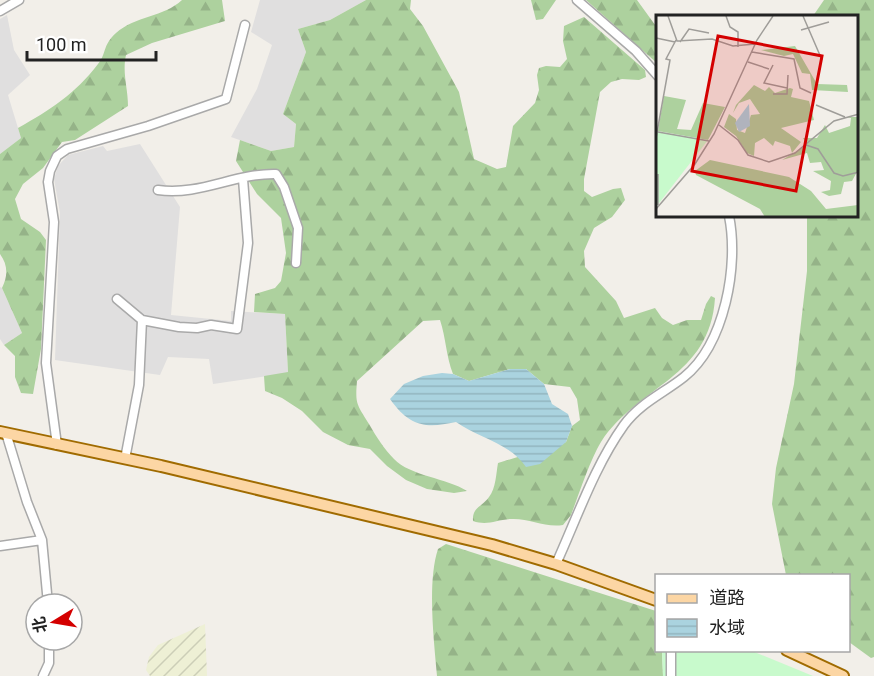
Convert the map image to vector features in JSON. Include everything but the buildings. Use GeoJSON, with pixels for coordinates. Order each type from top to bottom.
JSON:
{"type":"FeatureCollection","features":[{"type":"Feature","properties":{"kind":"main road"},"geometry":{"type":"LineString","coordinates":[[3,432],[492,545],[556,564],[655,599]]}},
{"type":"Feature","properties":{"kind":"main road"},"geometry":{"type":"LineString","coordinates":[[789,652],[843,676]]}},
{"type":"Feature","properties":{"kind":"street"},"geometry":{"type":"LineString","coordinates":[[0,11],[19,0]]}},
{"type":"Feature","properties":{"kind":"street"},"geometry":{"type":"LineString","coordinates":[[577,0],[636,51],[656,74]]}},
{"type":"Feature","properties":{"kind":"street"},"geometry":{"type":"LineString","coordinates":[[57,445],[46,363],[54,222],[48,182],[50,171],[57,156],[67,149],[148,126],[226,99],[244,25]]}},
{"type":"Feature","properties":{"kind":"street"},"geometry":{"type":"LineString","coordinates":[[158,190],[189,191],[263,173],[276,174],[284,188],[298,228],[296,264]]}},
{"type":"Feature","properties":{"kind":"street"},"geometry":{"type":"LineString","coordinates":[[117,299],[142,320],[179,327],[211,326],[237,330],[248,243],[243,179]]}},
{"type":"Feature","properties":{"kind":"street"},"geometry":{"type":"LineString","coordinates":[[556,564],[599,468],[624,424],[640,407],[686,375],[699,361],[710,343],[724,308],[732,270],[733,238],[729,218]]}},
{"type":"Feature","properties":{"kind":"street"},"geometry":{"type":"LineString","coordinates":[[125,459],[139,385],[142,320]]}},
{"type":"Feature","properties":{"kind":"street"},"geometry":{"type":"LineString","coordinates":[[3,432],[42,540],[47,592]]}},
{"type":"Feature","properties":{"kind":"street"},"geometry":{"type":"LineString","coordinates":[[0,546],[42,540]]}},
{"type":"Feature","properties":{"kind":"street"},"geometry":{"type":"LineString","coordinates":[[44,676],[49,663],[49,652]]}},
{"type":"Feature","properties":{"kind":"street"},"geometry":{"type":"LineString","coordinates":[[670,652],[671,676]]}},
{"type":"Feature","properties":{"kind":"shaded area"},"geometry":{"type":"Polygon","coordinates":[[[260,0],[366,0],[330,20],[298,29],[306,52],[283,114],[296,124],[294,147],[271,151],[231,137],[257,89],[272,45],[251,32],[260,0]]]}},
{"type":"Feature","properties":{"kind":"shaded area"},"geometry":{"type":"Polygon","coordinates":[[[7,15],[14,50],[30,75],[8,95],[21,138],[0,154],[0,19],[7,15]]]}},
{"type":"Feature","properties":{"kind":"shaded area"},"geometry":{"type":"Polygon","coordinates":[[[140,144],[180,207],[171,315],[231,321],[231,311],[285,314],[288,373],[213,384],[209,359],[168,357],[160,375],[55,360],[60,213],[54,179],[58,166],[68,155],[103,146],[107,151],[140,144]]]}},
{"type":"Feature","properties":{"kind":"shaded area"},"geometry":{"type":"Polygon","coordinates":[[[0,287],[22,333],[4,345],[0,339],[0,287]]]}},
{"type":"Feature","properties":{"kind":"green space"},"geometry":{"type":"Polygon","coordinates":[[[182,0],[222,0],[225,21],[152,43],[126,55],[128,106],[75,140],[62,142],[43,168],[23,184],[15,199],[21,219],[40,232],[46,240],[41,349],[33,394],[21,393],[15,377],[15,356],[4,345],[22,333],[2,288],[6,271],[5,262],[0,254],[0,154],[21,138],[18,128],[51,108],[89,75],[101,60],[116,33],[132,23],[175,6],[182,0]]]}},
{"type":"Feature","properties":{"kind":"green space"},"geometry":{"type":"Polygon","coordinates":[[[366,0],[411,0],[410,9],[423,26],[459,92],[474,159],[497,169],[506,167],[513,126],[535,103],[539,90],[537,75],[539,68],[560,67],[567,59],[563,41],[564,26],[584,17],[645,70],[646,77],[639,80],[622,79],[611,82],[600,92],[584,179],[584,191],[592,197],[621,188],[625,200],[612,217],[594,228],[584,251],[585,267],[616,301],[624,318],[655,308],[662,318],[673,325],[687,320],[701,320],[711,296],[715,298],[710,325],[700,346],[686,364],[616,423],[601,442],[571,515],[563,525],[556,526],[518,519],[483,523],[473,521],[473,516],[493,489],[498,463],[566,442],[572,426],[580,420],[577,399],[570,387],[544,384],[526,369],[510,369],[469,381],[453,374],[440,320],[423,321],[357,381],[356,395],[362,412],[380,442],[401,465],[467,491],[454,493],[427,489],[406,480],[370,449],[348,445],[323,432],[302,411],[282,398],[265,391],[264,376],[288,372],[285,314],[254,312],[255,294],[275,288],[281,281],[286,253],[281,218],[257,194],[236,161],[240,140],[271,151],[294,147],[296,124],[283,114],[306,52],[298,29],[330,20],[366,0]]]}},
{"type":"Feature","properties":{"kind":"green space"},"geometry":{"type":"Polygon","coordinates":[[[531,0],[556,0],[543,19],[536,20],[531,0]]]}},
{"type":"Feature","properties":{"kind":"green space"},"geometry":{"type":"Polygon","coordinates":[[[586,0],[637,0],[656,26],[656,62],[586,0]]]}},
{"type":"Feature","properties":{"kind":"green space"},"geometry":{"type":"Polygon","coordinates":[[[824,0],[874,0],[874,657],[871,658],[850,643],[850,574],[786,574],[772,504],[776,468],[794,384],[807,271],[807,218],[859,218],[859,15],[814,15],[824,0]]]}},
{"type":"Feature","properties":{"kind":"green space"},"geometry":{"type":"Polygon","coordinates":[[[446,544],[655,611],[655,652],[662,652],[663,676],[437,676],[432,594],[438,549],[446,544]]]}},
{"type":"Feature","properties":{"kind":"green space"},"geometry":{"type":"Polygon","coordinates":[[[205,624],[207,676],[150,676],[146,670],[149,657],[158,645],[205,624]]]}},
{"type":"Feature","properties":{"kind":"green space"},"geometry":{"type":"Polygon","coordinates":[[[662,652],[754,652],[813,676],[663,676],[662,652]]]}},
{"type":"Feature","properties":{"kind":"water"},"geometry":{"type":"Polygon","coordinates":[[[510,369],[526,369],[544,384],[552,404],[568,414],[572,426],[566,442],[540,464],[526,467],[503,446],[456,422],[427,425],[411,420],[390,399],[404,384],[423,376],[453,374],[469,381],[510,369]]]}}]}
